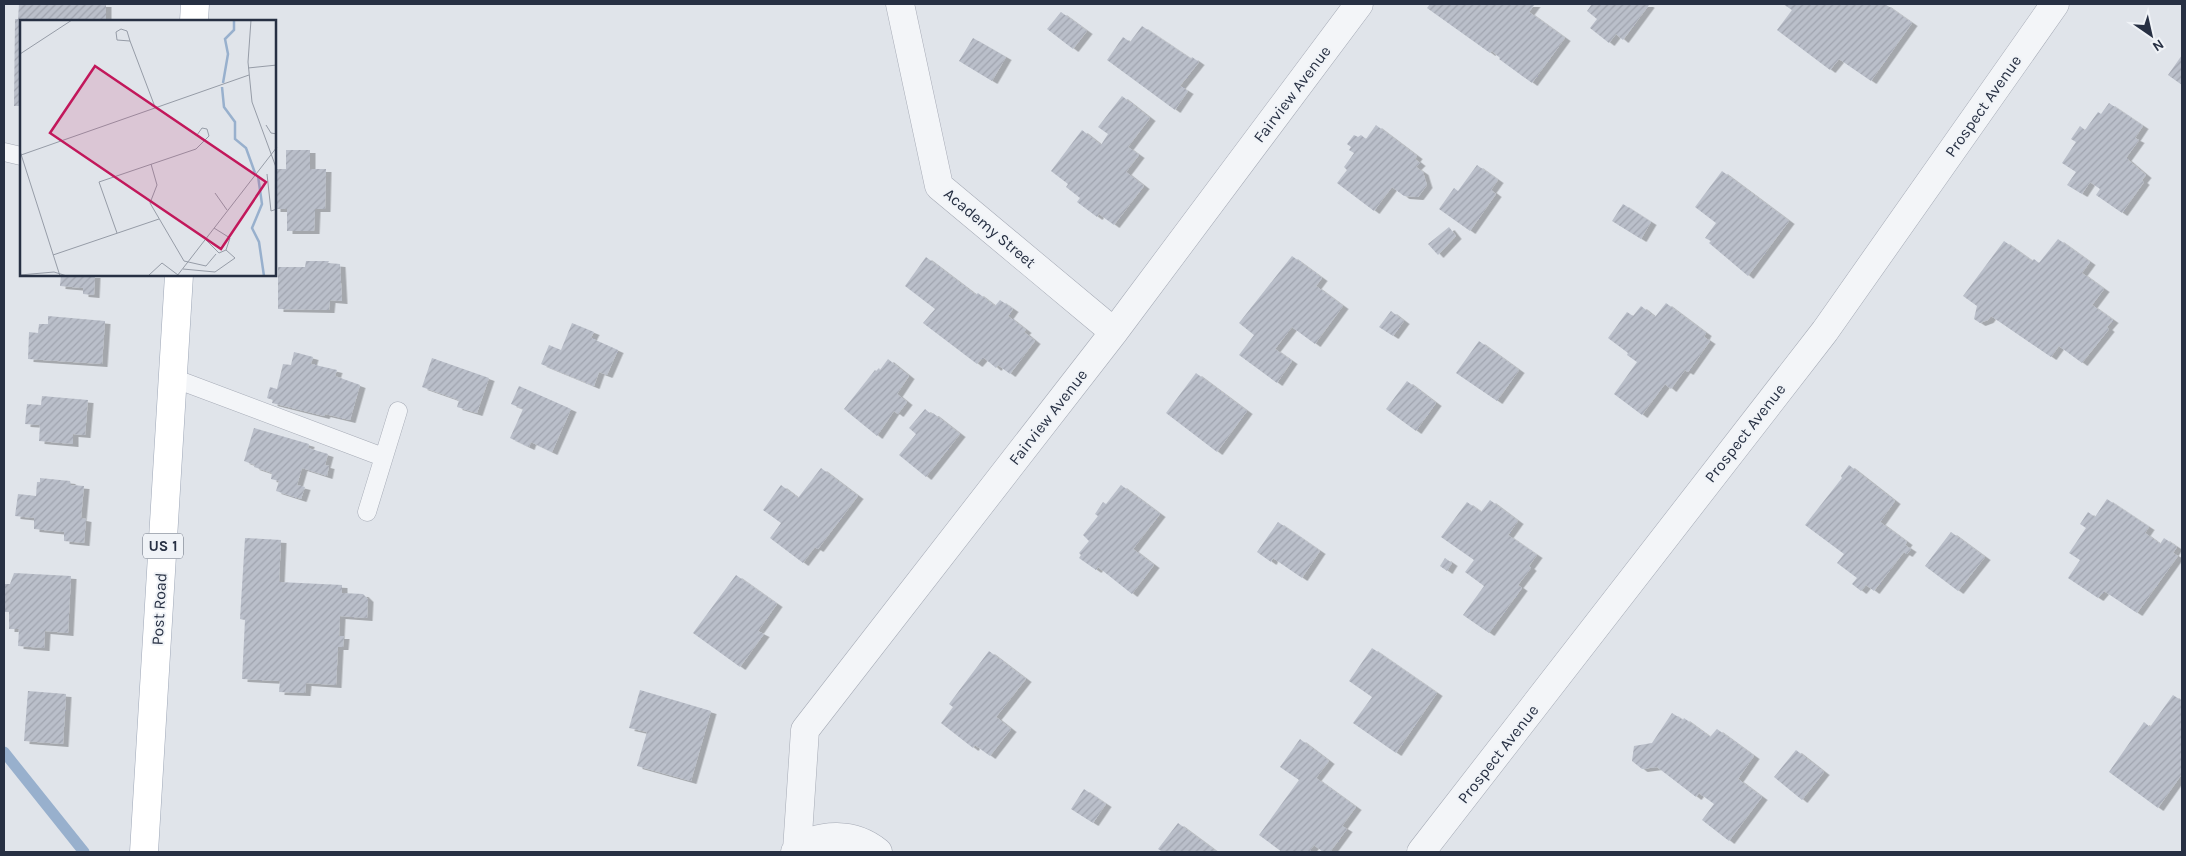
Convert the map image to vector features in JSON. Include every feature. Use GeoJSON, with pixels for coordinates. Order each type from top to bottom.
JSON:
{"type":"FeatureCollection","features":[{"type":"Feature","properties":{"kind":"main road"},"geometry":{"type":"LineString","coordinates":[[194,20],[195,4]]}},
{"type":"Feature","properties":{"kind":"main road","name":"Post Road"},"geometry":{"type":"LineString","coordinates":[[144,852],[179,276]]}},
{"type":"Feature","properties":{"kind":"street","name":"Academy Street"},"geometry":{"type":"LineString","coordinates":[[900,4],[939,186],[1114,332]]}},
{"type":"Feature","properties":{"kind":"street","name":"Fairview Avenue"},"geometry":{"type":"LineString","coordinates":[[796,851],[805,730],[1114,332],[1359,4]]}},
{"type":"Feature","properties":{"kind":"street","name":"Prospect Avenue"},"geometry":{"type":"LineString","coordinates":[[1421,852],[1825,331],[2055,4]]}},
{"type":"Feature","properties":{"kind":"street","name":"Fairview Avenue"},"geometry":{"type":"LineString","coordinates":[[796,851],[819,839],[845,836],[869,844],[878,852]]}},
{"type":"Feature","properties":{"kind":"lane"},"geometry":{"type":"LineString","coordinates":[[4,152],[20,156]]}},
{"type":"Feature","properties":{"kind":"lane"},"geometry":{"type":"LineString","coordinates":[[172,378],[383,457]]}},
{"type":"Feature","properties":{"kind":"lane"},"geometry":{"type":"LineString","coordinates":[[367,512],[398,411]]}},
{"type":"Feature","properties":{"kind":"building"},"geometry":{"type":"Polygon","coordinates":[[[19,4],[106,4],[106,20],[20,20],[20,106],[14,106],[15,19],[18,19],[19,4]]]}},
{"type":"Feature","properties":{"kind":"building"},"geometry":{"type":"Polygon","coordinates":[[[1430,4],[1535,4],[1529,12],[1565,38],[1532,83],[1499,59],[1492,51],[1490,53],[1427,8],[1430,4]]]}},
{"type":"Feature","properties":{"kind":"building"},"geometry":{"type":"Polygon","coordinates":[[[1592,4],[1649,5],[1623,40],[1616,34],[1609,43],[1590,28],[1597,19],[1587,11],[1592,4]]]}},
{"type":"Feature","properties":{"kind":"building"},"geometry":{"type":"Polygon","coordinates":[[[1783,4],[1885,4],[1912,23],[1871,81],[1839,59],[1830,70],[1777,30],[1792,10],[1783,4]]]}},
{"type":"Feature","properties":{"kind":"building"},"geometry":{"type":"Polygon","coordinates":[[[1061,12],[1087,31],[1073,49],[1047,29],[1061,12]]]}},
{"type":"Feature","properties":{"kind":"building"},"geometry":{"type":"Polygon","coordinates":[[[1142,26],[1191,59],[1192,57],[1199,62],[1180,86],[1188,91],[1175,110],[1107,60],[1123,37],[1130,42],[1142,26]]]}},
{"type":"Feature","properties":{"kind":"building"},"geometry":{"type":"Polygon","coordinates":[[[973,38],[1006,57],[992,81],[959,61],[973,38]]]}},
{"type":"Feature","properties":{"kind":"building"},"geometry":{"type":"Polygon","coordinates":[[[2182,55],[2182,85],[2168,75],[2182,55]]]}},
{"type":"Feature","properties":{"kind":"building"},"geometry":{"type":"Polygon","coordinates":[[[1122,96],[1150,118],[1128,147],[1139,155],[1126,172],[1144,186],[1114,225],[1099,214],[1097,217],[1077,202],[1080,198],[1066,187],[1068,184],[1051,171],[1082,130],[1101,145],[1108,134],[1098,127],[1122,96]]]}},
{"type":"Feature","properties":{"kind":"building"},"geometry":{"type":"Polygon","coordinates":[[[2109,103],[2143,126],[2135,138],[2139,140],[2126,158],[2146,175],[2142,180],[2144,182],[2122,213],[2096,195],[2100,189],[2090,182],[2082,194],[2067,185],[2076,172],[2062,163],[2076,142],[2071,139],[2080,126],[2085,130],[2098,112],[2101,114],[2109,103]]]}},
{"type":"Feature","properties":{"kind":"building"},"geometry":{"type":"Polygon","coordinates":[[[1376,125],[1417,156],[1415,159],[1420,163],[1416,167],[1423,172],[1427,185],[1418,197],[1404,196],[1392,187],[1374,211],[1337,183],[1347,170],[1344,167],[1354,153],[1349,150],[1351,147],[1347,144],[1354,135],[1358,137],[1361,135],[1366,139],[1376,125]]]}},
{"type":"Feature","properties":{"kind":"building"},"geometry":{"type":"Polygon","coordinates":[[[286,150],[310,150],[310,169],[326,169],[325,209],[315,209],[314,231],[287,231],[287,209],[276,209],[276,169],[286,169],[286,150]]]}},
{"type":"Feature","properties":{"kind":"building"},"geometry":{"type":"Polygon","coordinates":[[[1477,165],[1498,180],[1491,190],[1496,194],[1470,231],[1439,209],[1454,188],[1458,191],[1477,165]]]}},
{"type":"Feature","properties":{"kind":"building"},"geometry":{"type":"Polygon","coordinates":[[[1722,171],[1789,221],[1748,276],[1709,243],[1711,241],[1705,238],[1716,223],[1695,207],[1722,171]]]}},
{"type":"Feature","properties":{"kind":"building"},"geometry":{"type":"Polygon","coordinates":[[[1623,204],[1651,222],[1641,239],[1612,221],[1623,204]]]}},
{"type":"Feature","properties":{"kind":"building"},"geometry":{"type":"Polygon","coordinates":[[[1449,227],[1456,236],[1438,255],[1428,244],[1449,227]]]}},
{"type":"Feature","properties":{"kind":"building"},"geometry":{"type":"Polygon","coordinates":[[[2058,239],[2090,262],[2082,273],[2104,289],[2092,305],[2113,320],[2107,327],[2109,329],[2082,363],[2059,346],[2051,357],[1991,316],[1988,320],[1980,323],[1974,319],[1977,306],[1963,296],[2004,241],[2032,261],[2034,259],[2039,263],[2058,239]]]}},
{"type":"Feature","properties":{"kind":"building"},"geometry":{"type":"Polygon","coordinates":[[[1292,256],[1322,278],[1316,286],[1343,306],[1315,344],[1292,327],[1275,349],[1292,361],[1277,383],[1239,355],[1254,335],[1239,323],[1292,256]]]}},
{"type":"Feature","properties":{"kind":"building"},"geometry":{"type":"Polygon","coordinates":[[[926,257],[976,295],[978,293],[995,306],[1000,300],[1013,309],[1008,316],[1026,330],[1024,332],[1035,341],[1010,374],[998,365],[996,368],[983,357],[977,364],[923,323],[935,309],[905,286],[926,257]]]}},
{"type":"Feature","properties":{"kind":"building"},"geometry":{"type":"Polygon","coordinates":[[[306,261],[329,261],[328,263],[340,264],[342,301],[330,300],[329,310],[278,309],[278,267],[305,267],[306,261]]]}},
{"type":"Feature","properties":{"kind":"building"},"geometry":{"type":"Polygon","coordinates":[[[61,276],[95,276],[94,295],[83,294],[83,288],[60,286],[61,276]]]}},
{"type":"Feature","properties":{"kind":"building"},"geometry":{"type":"Polygon","coordinates":[[[1666,303],[1706,333],[1704,337],[1710,341],[1688,372],[1685,370],[1671,389],[1665,384],[1642,415],[1614,394],[1637,362],[1608,338],[1627,312],[1633,316],[1641,306],[1655,317],[1666,303]]]}},
{"type":"Feature","properties":{"kind":"building"},"geometry":{"type":"Polygon","coordinates":[[[1391,311],[1404,321],[1393,336],[1379,327],[1391,311]]]}},
{"type":"Feature","properties":{"kind":"building"},"geometry":{"type":"Polygon","coordinates":[[[48,316],[105,321],[102,364],[28,359],[29,332],[38,333],[39,324],[48,324],[48,316]]]}},
{"type":"Feature","properties":{"kind":"building"},"geometry":{"type":"Polygon","coordinates":[[[572,323],[594,332],[591,338],[618,350],[607,375],[599,372],[594,386],[541,364],[549,345],[561,350],[572,323]]]}},
{"type":"Feature","properties":{"kind":"building"},"geometry":{"type":"Polygon","coordinates":[[[1479,341],[1519,370],[1497,401],[1456,373],[1479,341]]]}},
{"type":"Feature","properties":{"kind":"building"},"geometry":{"type":"Polygon","coordinates":[[[294,352],[313,357],[311,364],[337,370],[335,376],[360,385],[350,420],[325,414],[324,416],[272,403],[273,400],[267,398],[270,387],[277,389],[283,364],[291,365],[294,352]]]}},
{"type":"Feature","properties":{"kind":"building"},"geometry":{"type":"Polygon","coordinates":[[[432,358],[489,378],[477,413],[457,407],[459,400],[422,387],[432,358]]]}},
{"type":"Feature","properties":{"kind":"building"},"geometry":{"type":"Polygon","coordinates":[[[888,359],[909,376],[897,394],[907,402],[898,414],[894,411],[877,436],[844,409],[875,370],[879,368],[880,370],[888,359]]]}},
{"type":"Feature","properties":{"kind":"building"},"geometry":{"type":"Polygon","coordinates":[[[1196,373],[1247,411],[1217,452],[1166,413],[1196,373]]]}},
{"type":"Feature","properties":{"kind":"building"},"geometry":{"type":"Polygon","coordinates":[[[1407,381],[1436,403],[1416,431],[1386,409],[1407,381]]]}},
{"type":"Feature","properties":{"kind":"building"},"geometry":{"type":"Polygon","coordinates":[[[519,386],[571,409],[552,452],[531,442],[529,447],[510,438],[523,409],[511,404],[519,386]]]}},
{"type":"Feature","properties":{"kind":"building"},"geometry":{"type":"Polygon","coordinates":[[[42,396],[88,400],[85,435],[73,434],[73,444],[39,441],[40,425],[25,424],[27,404],[41,405],[42,396]]]}},
{"type":"Feature","properties":{"kind":"building"},"geometry":{"type":"Polygon","coordinates":[[[925,409],[960,434],[926,477],[899,455],[916,434],[909,428],[925,409]]]}},
{"type":"Feature","properties":{"kind":"building"},"geometry":{"type":"Polygon","coordinates":[[[254,428],[309,444],[308,448],[328,454],[325,465],[329,466],[327,476],[302,468],[297,485],[305,487],[301,499],[276,491],[279,481],[271,479],[272,473],[254,467],[255,465],[244,461],[254,428]]]}},
{"type":"Feature","properties":{"kind":"building"},"geometry":{"type":"Polygon","coordinates":[[[1849,465],[1895,501],[1880,522],[1907,542],[1905,545],[1911,549],[1907,554],[1904,552],[1874,591],[1866,585],[1861,591],[1852,584],[1857,578],[1837,563],[1844,554],[1805,525],[1842,478],[1841,476],[1849,465]]]}},
{"type":"Feature","properties":{"kind":"building"},"geometry":{"type":"Polygon","coordinates":[[[821,468],[858,496],[818,549],[815,547],[803,563],[770,538],[781,523],[763,510],[781,485],[798,498],[821,468]]]}},
{"type":"Feature","properties":{"kind":"building"},"geometry":{"type":"Polygon","coordinates":[[[40,478],[70,481],[71,485],[84,486],[81,518],[86,519],[84,543],[64,541],[64,532],[34,529],[34,518],[15,516],[18,494],[36,496],[37,482],[40,482],[40,478]]]}},
{"type":"Feature","properties":{"kind":"building"},"geometry":{"type":"Polygon","coordinates":[[[1121,485],[1160,514],[1133,549],[1154,565],[1132,594],[1098,567],[1096,570],[1079,558],[1081,555],[1079,553],[1089,541],[1083,535],[1098,516],[1095,514],[1103,502],[1106,504],[1121,485]]]}},
{"type":"Feature","properties":{"kind":"building"},"geometry":{"type":"Polygon","coordinates":[[[2107,499],[2149,527],[2145,533],[2160,544],[2164,538],[2177,547],[2173,553],[2178,556],[2137,613],[2104,591],[2098,598],[2068,578],[2080,560],[2069,553],[2086,528],[2080,524],[2088,512],[2095,517],[2107,499]]]}},
{"type":"Feature","properties":{"kind":"building"},"geometry":{"type":"Polygon","coordinates":[[[1490,500],[1518,521],[1508,535],[1537,555],[1529,566],[1531,568],[1518,585],[1522,588],[1489,633],[1463,615],[1484,586],[1465,572],[1474,560],[1441,537],[1467,502],[1481,512],[1490,500]]]}},
{"type":"Feature","properties":{"kind":"building"},"geometry":{"type":"Polygon","coordinates":[[[1278,522],[1320,551],[1302,578],[1273,558],[1271,562],[1257,552],[1278,522]]]}},
{"type":"Feature","properties":{"kind":"building"},"geometry":{"type":"Polygon","coordinates":[[[1951,532],[1985,557],[1958,591],[1925,566],[1951,532]]]}},
{"type":"Feature","properties":{"kind":"building"},"geometry":{"type":"Polygon","coordinates":[[[245,538],[281,540],[279,582],[342,585],[342,593],[363,594],[368,599],[367,618],[340,616],[339,636],[344,636],[343,647],[338,647],[336,685],[306,683],[305,693],[279,692],[280,681],[242,679],[245,620],[240,619],[245,538]]]}},
{"type":"Feature","properties":{"kind":"building"},"geometry":{"type":"Polygon","coordinates":[[[1445,558],[1452,563],[1447,571],[1440,566],[1445,558]]]}},
{"type":"Feature","properties":{"kind":"building"},"geometry":{"type":"Polygon","coordinates":[[[14,573],[71,576],[68,633],[45,631],[44,648],[18,646],[19,629],[9,629],[9,612],[4,612],[4,584],[10,584],[14,573]]]}},
{"type":"Feature","properties":{"kind":"building"},"geometry":{"type":"Polygon","coordinates":[[[736,575],[777,604],[758,631],[764,634],[740,667],[693,633],[736,575]]]}},
{"type":"Feature","properties":{"kind":"building"},"geometry":{"type":"Polygon","coordinates":[[[1372,648],[1437,693],[1396,753],[1353,723],[1372,697],[1349,681],[1372,648]]]}},
{"type":"Feature","properties":{"kind":"building"},"geometry":{"type":"Polygon","coordinates":[[[989,651],[1026,679],[996,717],[1011,729],[990,756],[975,745],[973,748],[941,723],[953,707],[949,704],[989,651]]]}},
{"type":"Feature","properties":{"kind":"building"},"geometry":{"type":"Polygon","coordinates":[[[640,690],[711,711],[691,781],[637,766],[647,732],[629,728],[640,690]]]}},
{"type":"Feature","properties":{"kind":"building"},"geometry":{"type":"Polygon","coordinates":[[[28,691],[66,694],[63,744],[24,741],[28,691]]]}},
{"type":"Feature","properties":{"kind":"building"},"geometry":{"type":"Polygon","coordinates":[[[2173,695],[2182,701],[2182,774],[2158,808],[2109,772],[2144,722],[2150,727],[2173,695]]]}},
{"type":"Feature","properties":{"kind":"building"},"geometry":{"type":"Polygon","coordinates":[[[1672,713],[1683,720],[1684,718],[1710,737],[1717,729],[1754,756],[1738,779],[1762,797],[1729,841],[1702,820],[1714,804],[1699,793],[1696,797],[1657,767],[1642,769],[1632,761],[1634,746],[1652,743],[1672,713]]]}},
{"type":"Feature","properties":{"kind":"building"},"geometry":{"type":"Polygon","coordinates":[[[1300,739],[1329,761],[1316,778],[1356,807],[1342,826],[1347,829],[1330,852],[1323,852],[1314,845],[1309,852],[1282,852],[1259,835],[1299,780],[1280,767],[1300,739]]]}},
{"type":"Feature","properties":{"kind":"building"},"geometry":{"type":"Polygon","coordinates":[[[1796,750],[1824,772],[1802,800],[1774,777],[1796,750]]]}},
{"type":"Feature","properties":{"kind":"building"},"geometry":{"type":"Polygon","coordinates":[[[1084,789],[1106,804],[1093,823],[1071,809],[1084,789]]]}},
{"type":"Feature","properties":{"kind":"building"},"geometry":{"type":"Polygon","coordinates":[[[1178,823],[1217,852],[1163,852],[1158,849],[1178,823]]]}},
{"type":"Feature","properties":{"kind":"waterway"},"geometry":{"type":"LineString","coordinates":[[4,752],[84,852]]}}]}
